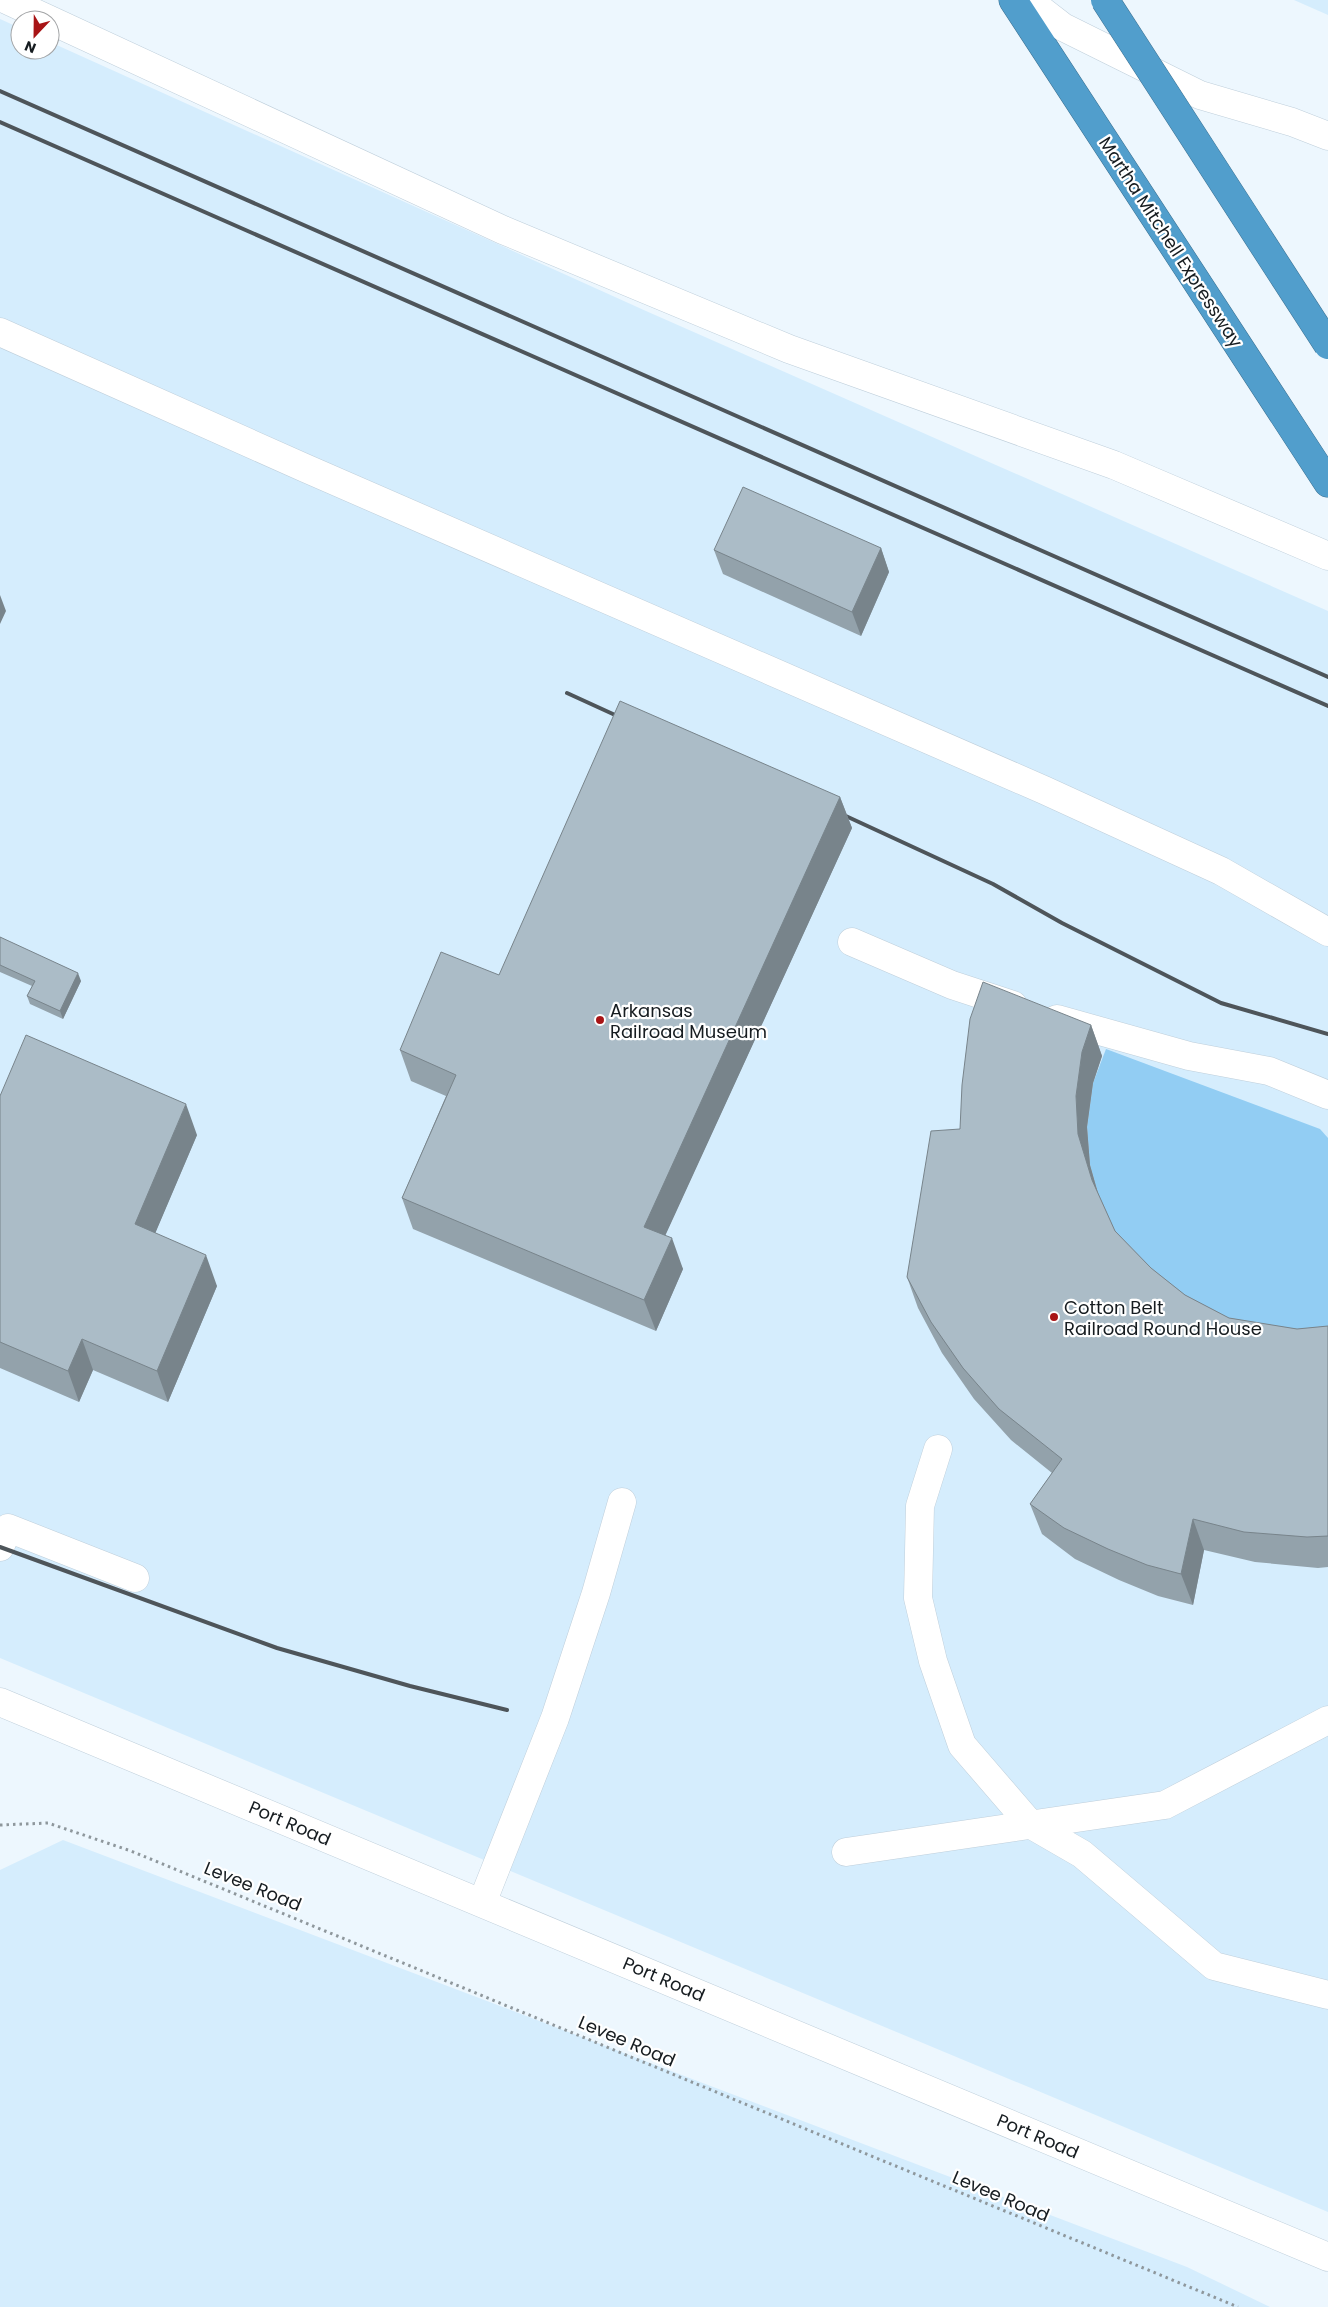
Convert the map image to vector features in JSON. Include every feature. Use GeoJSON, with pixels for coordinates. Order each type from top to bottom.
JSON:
{"type":"FeatureCollection","features":[{"type":"Feature","properties":{"kind":"highway","name":"Martha Mitchell Expressway"},"geometry":{"type":"LineString","coordinates":[[1013,0],[1328,483]]}},
{"type":"Feature","properties":{"kind":"highway"},"geometry":{"type":"LineString","coordinates":[[1105,0],[1328,345]]}},
{"type":"Feature","properties":{"kind":"street"},"geometry":{"type":"LineString","coordinates":[[7,0],[28,10]]}},
{"type":"Feature","properties":{"kind":"street"},"geometry":{"type":"LineString","coordinates":[[1028,0],[1063,27],[1200,95],[1292,122],[1328,136]]}},
{"type":"Feature","properties":{"kind":"street"},"geometry":{"type":"LineString","coordinates":[[60,25],[503,230],[789,349],[1114,465],[1328,556]]}},
{"type":"Feature","properties":{"kind":"street"},"geometry":{"type":"LineString","coordinates":[[0,332],[305,468],[1062,798],[1221,870],[1328,932]]}},
{"type":"Feature","properties":{"kind":"street"},"geometry":{"type":"LineString","coordinates":[[852,942],[952,985],[1189,1056],[1269,1071],[1328,1095]]}},
{"type":"Feature","properties":{"kind":"street"},"geometry":{"type":"LineString","coordinates":[[938,1449],[920,1506],[918,1598],[933,1661],[962,1745],[1030,1824],[1082,1854],[1214,1966],[1328,1995]]}},
{"type":"Feature","properties":{"kind":"street"},"geometry":{"type":"LineString","coordinates":[[482,1903],[554,1718],[596,1593],[622,1502]]}},
{"type":"Feature","properties":{"kind":"street"},"geometry":{"type":"LineString","coordinates":[[3,1533],[135,1578]]}},
{"type":"Feature","properties":{"kind":"street","name":"Port Road"},"geometry":{"type":"LineString","coordinates":[[0,1702],[1328,2257]]}},
{"type":"Feature","properties":{"kind":"street"},"geometry":{"type":"LineString","coordinates":[[846,1852],[1165,1804],[1328,1720]]}},
{"type":"Feature","properties":{"kind":"path","name":"Levee Road"},"geometry":{"type":"LineString","coordinates":[[0,1825],[48,1823],[131,1851],[1238,2307]]}},
{"type":"Feature","properties":{"kind":"shaded area"},"geometry":{"type":"Polygon","coordinates":[[[1294,0],[1328,0],[1328,15],[1294,0]]]}},
{"type":"Feature","properties":{"kind":"shaded area"},"geometry":{"type":"Polygon","coordinates":[[[0,19],[10,24],[10,60],[60,60],[60,47],[646,311],[1328,611],[1328,2212],[0,1658],[0,19]]]}},
{"type":"Feature","properties":{"kind":"shaded area"},"geometry":{"type":"Polygon","coordinates":[[[1106,1049],[1320,1129],[1328,1138],[1328,1358],[1276,1356],[1127,1261],[1103,1211],[1090,1165],[1087,1127],[1093,1083],[1106,1049]]]}},
{"type":"Feature","properties":{"kind":"shaded area"},"geometry":{"type":"Polygon","coordinates":[[[63,1840],[1187,2267],[1270,2307],[0,2307],[0,1870],[63,1840]]]}},
{"type":"Feature","properties":{"kind":"building"},"geometry":{"type":"Polygon","coordinates":[[[743,487],[881,548],[852,612],[714,550],[743,487]]]}},
{"type":"Feature","properties":{"kind":"building","name":"Arkansas Railroad Museum"},"geometry":{"type":"Polygon","coordinates":[[[620,701],[840,797],[644,1227],[672,1238],[644,1300],[402,1198],[456,1075],[400,1050],[441,952],[499,975],[620,701]]]}},
{"type":"Feature","properties":{"kind":"building"},"geometry":{"type":"Polygon","coordinates":[[[0,937],[78,973],[60,1011],[27,996],[35,981],[0,965],[0,937]]]}},
{"type":"Feature","properties":{"kind":"building","name":"Cotton Belt Railroad Round House"},"geometry":{"type":"Polygon","coordinates":[[[983,982],[1091,1025],[1082,1052],[1076,1096],[1078,1134],[1092,1180],[1115,1231],[1151,1268],[1185,1295],[1229,1318],[1297,1329],[1328,1326],[1328,1536],[1307,1537],[1244,1532],[1193,1519],[1181,1574],[1147,1565],[1108,1549],[1064,1528],[1030,1504],[1062,1459],[999,1409],[963,1368],[931,1322],[907,1277],[931,1131],[960,1129],[962,1085],[970,1019],[983,982]]]}},
{"type":"Feature","properties":{"kind":"building"},"geometry":{"type":"Polygon","coordinates":[[[26,1035],[186,1104],[135,1224],[206,1255],[157,1371],[82,1339],[68,1371],[0,1342],[0,1096],[26,1035]]]}},
{"type":"Feature","properties":{"kind":"railway"},"geometry":{"type":"LineString","coordinates":[[0,91],[1328,677]]}},
{"type":"Feature","properties":{"kind":"railway"},"geometry":{"type":"LineString","coordinates":[[0,122],[1328,706]]}},
{"type":"Feature","properties":{"kind":"railway"},"geometry":{"type":"LineString","coordinates":[[567,693],[626,720]]}},
{"type":"Feature","properties":{"kind":"railway"},"geometry":{"type":"LineString","coordinates":[[835,811],[993,884],[1062,923],[1221,1003],[1328,1034]]}},
{"type":"Feature","properties":{"kind":"railway"},"geometry":{"type":"LineString","coordinates":[[0,1547],[277,1648],[410,1686],[507,1710]]}},
{"type":"Feature","properties":{"kind":"place","name":"Arkansas Railroad Museum"},"geometry":{"type":"Point","coordinates":[600,1020]}},
{"type":"Feature","properties":{"kind":"place","name":"Cotton Belt Railroad Round House"},"geometry":{"type":"Point","coordinates":[1054,1317]}}]}
